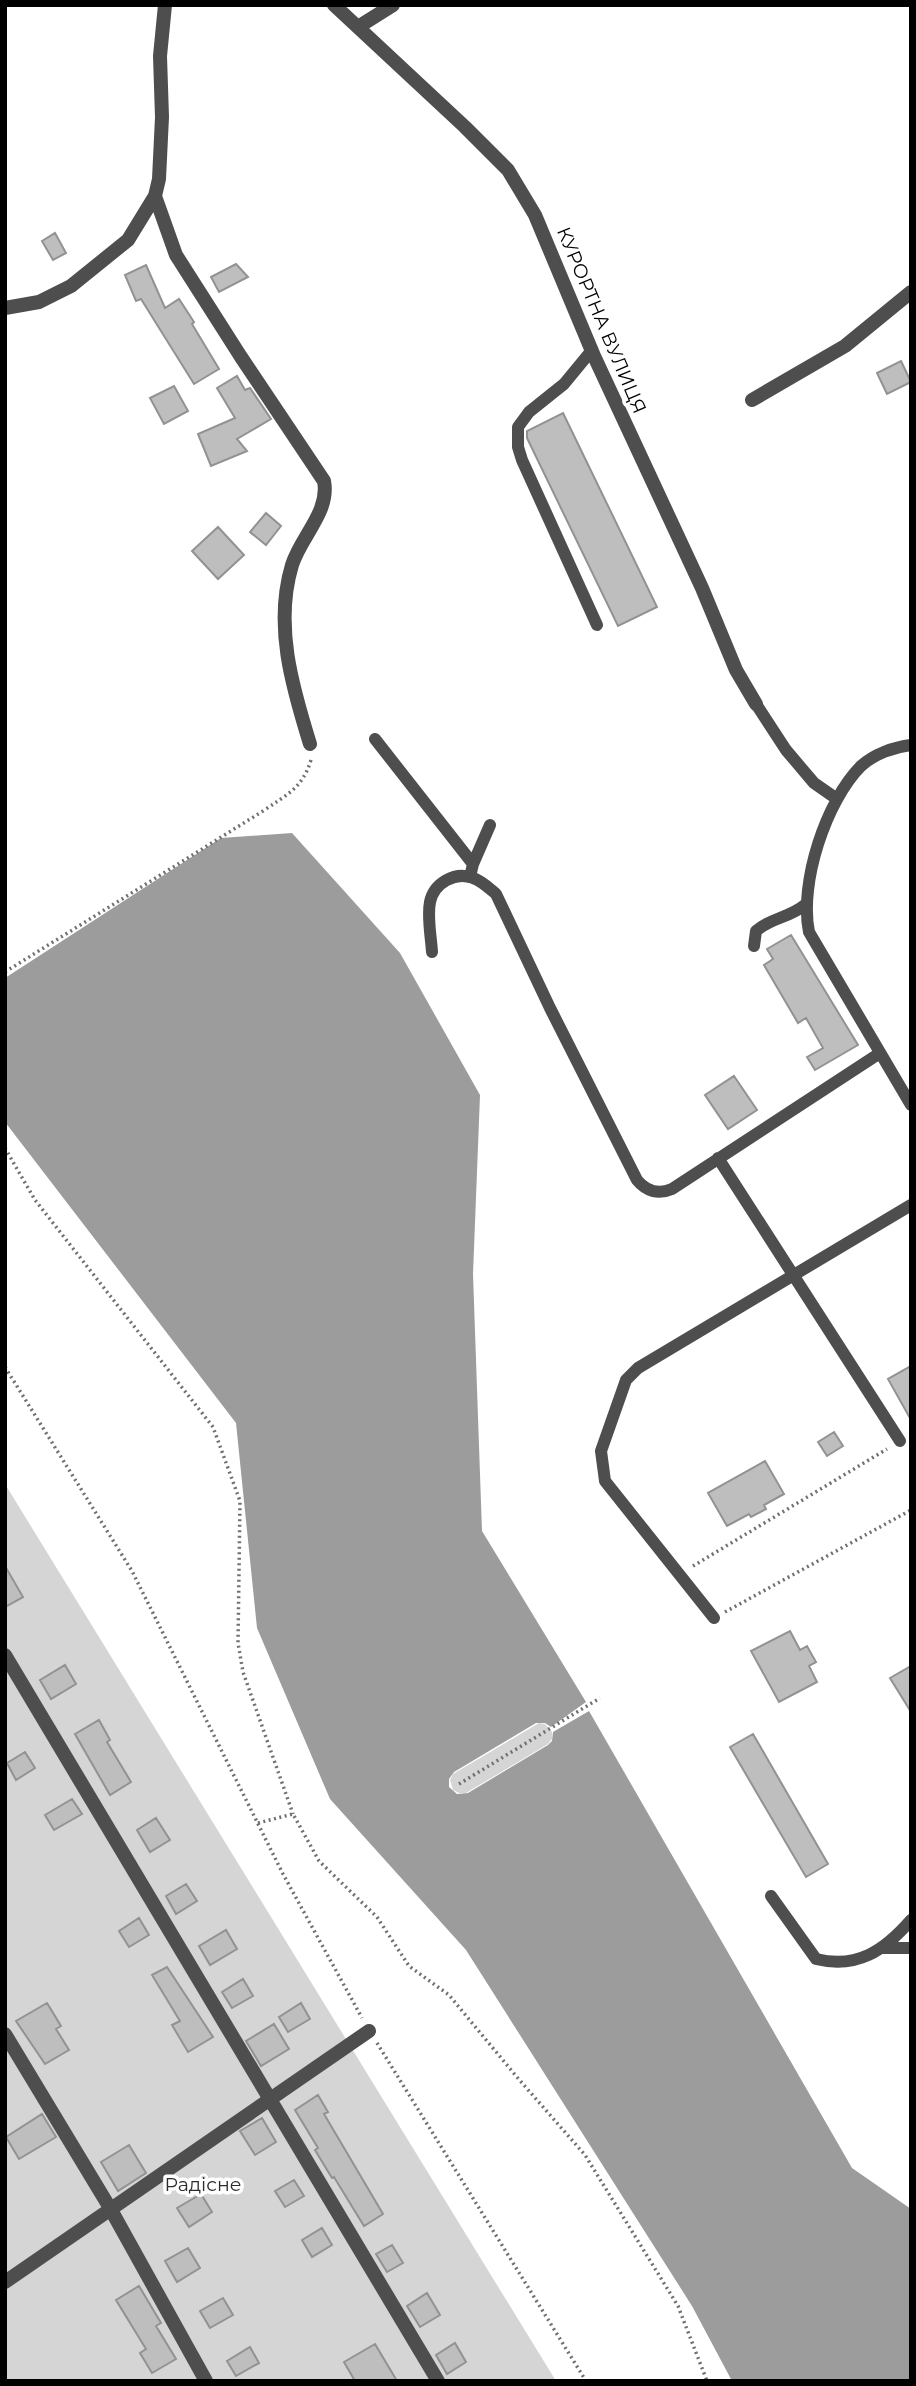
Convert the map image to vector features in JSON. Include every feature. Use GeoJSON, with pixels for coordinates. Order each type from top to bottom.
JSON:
{"type":"FeatureCollection","features":[{"type":"Feature","properties":{"kind":"street"},"geometry":{"type":"LineString","coordinates":[[5,308],[39,302],[71,286],[128,240],[155,196],[159,179],[162,117],[160,56],[165,5]]}},
{"type":"Feature","properties":{"kind":"street","name":"КУРОРТНА ВУЛИЦЯ"},"geometry":{"type":"LineString","coordinates":[[334,5],[508,170],[535,215],[592,350],[702,588],[736,670],[756,704]]}},
{"type":"Feature","properties":{"kind":"street"},"geometry":{"type":"LineString","coordinates":[[358,27],[393,5]]}},
{"type":"Feature","properties":{"kind":"street"},"geometry":{"type":"LineString","coordinates":[[155,196],[176,255],[324,481],[326,492],[323,505],[297,549],[287,585],[284,610],[284,635],[298,705],[310,744]]}},
{"type":"Feature","properties":{"kind":"street"},"geometry":{"type":"LineString","coordinates":[[752,400],[845,346],[911,292]]}},
{"type":"Feature","properties":{"kind":"street"},"geometry":{"type":"LineString","coordinates":[[5,1655],[438,2381]]}},
{"type":"Feature","properties":{"kind":"street"},"geometry":{"type":"LineString","coordinates":[[5,2282],[369,2031]]}},
{"type":"Feature","properties":{"kind":"street"},"geometry":{"type":"LineString","coordinates":[[5,2034],[110,2208],[206,2381]]}},
{"type":"Feature","properties":{"kind":"lane"},"geometry":{"type":"LineString","coordinates":[[592,350],[564,384],[529,412],[518,427],[517,435],[522,460],[597,625]]}},
{"type":"Feature","properties":{"kind":"lane"},"geometry":{"type":"LineString","coordinates":[[756,704],[786,750],[814,783],[837,799]]}},
{"type":"Feature","properties":{"kind":"lane"},"geometry":{"type":"LineString","coordinates":[[375,739],[472,870],[496,894],[550,1008],[639,1182],[648,1190],[666,1191],[880,1053]]}},
{"type":"Feature","properties":{"kind":"lane"},"geometry":{"type":"LineString","coordinates":[[911,745],[880,754],[863,764],[848,781],[818,843],[806,904],[809,932],[911,1105]]}},
{"type":"Feature","properties":{"kind":"lane"},"geometry":{"type":"LineString","coordinates":[[432,952],[432,895],[444,881],[472,870],[490,825]]}},
{"type":"Feature","properties":{"kind":"lane"},"geometry":{"type":"LineString","coordinates":[[754,946],[756,931],[767,920],[795,913],[806,904]]}},
{"type":"Feature","properties":{"kind":"lane"},"geometry":{"type":"LineString","coordinates":[[719,1158],[900,1441]]}},
{"type":"Feature","properties":{"kind":"lane"},"geometry":{"type":"LineString","coordinates":[[714,1618],[605,1481],[601,1451],[626,1380],[638,1368],[911,1205]]}},
{"type":"Feature","properties":{"kind":"lane"},"geometry":{"type":"LineString","coordinates":[[771,1896],[816,1959],[834,1963],[854,1962],[883,1948],[911,1920]]}},
{"type":"Feature","properties":{"kind":"lane"},"geometry":{"type":"LineString","coordinates":[[883,1948],[911,1948]]}},
{"type":"Feature","properties":{"kind":"path"},"geometry":{"type":"LineString","coordinates":[[5,972],[296,788],[306,776],[311,760],[310,744]]}},
{"type":"Feature","properties":{"kind":"path"},"geometry":{"type":"LineString","coordinates":[[5,1148],[35,1200],[213,1427],[240,1501],[238,1643],[243,1672],[293,1814],[319,1861],[377,1917],[410,1966],[449,1995],[585,2155],[678,2306],[707,2381]]}},
{"type":"Feature","properties":{"kind":"path"},"geometry":{"type":"LineString","coordinates":[[5,1367],[132,1572],[282,1874],[369,2031],[586,2381]]}},
{"type":"Feature","properties":{"kind":"path"},"geometry":{"type":"LineString","coordinates":[[679,1574],[900,1441]]}},
{"type":"Feature","properties":{"kind":"path"},"geometry":{"type":"LineString","coordinates":[[714,1618],[911,1510]]}},
{"type":"Feature","properties":{"kind":"path"},"geometry":{"type":"LineString","coordinates":[[458,1784],[600,1698]]}},
{"type":"Feature","properties":{"kind":"path"},"geometry":{"type":"LineString","coordinates":[[257,1823],[293,1814]]}},
{"type":"Feature","properties":{"kind":"green space","name":"Радісне"},"geometry":{"type":"Polygon","coordinates":[[[5,1484],[556,2381],[5,2381],[5,1484]]]}},
{"type":"Feature","properties":{"kind":"green space"},"geometry":{"type":"Polygon","coordinates":[[[539,1723],[545,1724],[552,1732],[552,1739],[548,1744],[466,1793],[453,1790],[450,1780],[453,1774],[539,1723]]]}},
{"type":"Feature","properties":{"kind":"shaded area"},"geometry":{"type":"Polygon","coordinates":[[[292,833],[400,953],[480,1095],[473,1274],[482,1531],[586,1702],[551,1727],[545,1723],[536,1723],[454,1772],[449,1779],[449,1787],[457,1794],[468,1793],[548,1745],[552,1741],[553,1732],[589,1711],[852,2168],[911,2209],[911,2381],[732,2381],[692,2306],[466,1950],[330,1799],[257,1628],[236,1423],[5,1122],[5,978],[221,838],[292,833]]]}},
{"type":"Feature","properties":{"kind":"building"},"geometry":{"type":"Polygon","coordinates":[[[55,233],[66,253],[53,260],[42,241],[55,233]]]}},
{"type":"Feature","properties":{"kind":"building"},"geometry":{"type":"Polygon","coordinates":[[[236,264],[248,277],[219,292],[211,277],[236,264]]]}},
{"type":"Feature","properties":{"kind":"building"},"geometry":{"type":"Polygon","coordinates":[[[146,265],[165,308],[179,299],[219,369],[194,384],[141,299],[136,301],[125,275],[146,265]]]}},
{"type":"Feature","properties":{"kind":"building"},"geometry":{"type":"Polygon","coordinates":[[[901,361],[911,382],[887,394],[877,373],[901,361]]]}},
{"type":"Feature","properties":{"kind":"building"},"geometry":{"type":"Polygon","coordinates":[[[237,376],[245,390],[250,388],[271,419],[237,439],[247,451],[211,466],[198,434],[235,418],[217,388],[237,376]]]}},
{"type":"Feature","properties":{"kind":"building"},"geometry":{"type":"Polygon","coordinates":[[[174,386],[188,411],[164,424],[150,398],[174,386]]]}},
{"type":"Feature","properties":{"kind":"building"},"geometry":{"type":"Polygon","coordinates":[[[563,413],[657,607],[618,626],[527,438],[527,431],[563,413]]]}},
{"type":"Feature","properties":{"kind":"building"},"geometry":{"type":"Polygon","coordinates":[[[266,513],[281,526],[266,545],[250,532],[266,513]]]}},
{"type":"Feature","properties":{"kind":"building"},"geometry":{"type":"Polygon","coordinates":[[[218,527],[244,555],[218,579],[192,551],[218,527]]]}},
{"type":"Feature","properties":{"kind":"building"},"geometry":{"type":"Polygon","coordinates":[[[791,935],[858,1045],[815,1070],[807,1057],[823,1048],[806,1018],[798,1023],[764,965],[773,959],[767,949],[791,935]]]}},
{"type":"Feature","properties":{"kind":"building"},"geometry":{"type":"Polygon","coordinates":[[[734,1076],[757,1110],[728,1129],[705,1095],[734,1076]]]}},
{"type":"Feature","properties":{"kind":"building"},"geometry":{"type":"Polygon","coordinates":[[[911,1366],[911,1420],[888,1379],[911,1366]]]}},
{"type":"Feature","properties":{"kind":"building"},"geometry":{"type":"Polygon","coordinates":[[[834,1432],[843,1446],[827,1456],[818,1442],[834,1432]]]}},
{"type":"Feature","properties":{"kind":"building"},"geometry":{"type":"Polygon","coordinates":[[[765,1461],[784,1494],[764,1505],[766,1509],[751,1517],[749,1514],[727,1526],[708,1493],[765,1461]]]}},
{"type":"Feature","properties":{"kind":"building"},"geometry":{"type":"Polygon","coordinates":[[[5,1566],[23,1597],[5,1607],[5,1566]]]}},
{"type":"Feature","properties":{"kind":"building"},"geometry":{"type":"Polygon","coordinates":[[[790,1631],[800,1650],[807,1646],[816,1662],[809,1666],[817,1682],[779,1702],[751,1651],[790,1631]]]}},
{"type":"Feature","properties":{"kind":"building"},"geometry":{"type":"Polygon","coordinates":[[[65,1665],[76,1684],[51,1699],[40,1680],[65,1665]]]}},
{"type":"Feature","properties":{"kind":"building"},"geometry":{"type":"Polygon","coordinates":[[[911,1666],[911,1712],[890,1678],[911,1666]]]}},
{"type":"Feature","properties":{"kind":"building"},"geometry":{"type":"Polygon","coordinates":[[[99,1720],[110,1740],[107,1742],[131,1782],[110,1795],[75,1734],[99,1720]]]}},
{"type":"Feature","properties":{"kind":"building"},"geometry":{"type":"Polygon","coordinates":[[[753,1734],[828,1864],[806,1877],[730,1747],[753,1734]]]}},
{"type":"Feature","properties":{"kind":"building"},"geometry":{"type":"Polygon","coordinates":[[[25,1752],[35,1768],[16,1780],[7,1763],[25,1752]]]}},
{"type":"Feature","properties":{"kind":"building"},"geometry":{"type":"Polygon","coordinates":[[[72,1799],[82,1814],[54,1830],[45,1815],[72,1799]]]}},
{"type":"Feature","properties":{"kind":"building"},"geometry":{"type":"Polygon","coordinates":[[[156,1818],[170,1840],[150,1852],[137,1830],[156,1818]]]}},
{"type":"Feature","properties":{"kind":"building"},"geometry":{"type":"Polygon","coordinates":[[[186,1884],[197,1901],[176,1914],[166,1896],[186,1884]]]}},
{"type":"Feature","properties":{"kind":"building"},"geometry":{"type":"Polygon","coordinates":[[[139,1918],[149,1935],[129,1947],[119,1931],[139,1918]]]}},
{"type":"Feature","properties":{"kind":"building"},"geometry":{"type":"Polygon","coordinates":[[[226,1930],[237,1949],[210,1965],[199,1946],[226,1930]]]}},
{"type":"Feature","properties":{"kind":"building"},"geometry":{"type":"Polygon","coordinates":[[[167,1967],[213,2037],[188,2052],[172,2025],[180,2021],[152,1975],[167,1967]]]}},
{"type":"Feature","properties":{"kind":"building"},"geometry":{"type":"Polygon","coordinates":[[[243,1979],[253,1996],[232,2008],[222,1992],[243,1979]]]}},
{"type":"Feature","properties":{"kind":"building"},"geometry":{"type":"Polygon","coordinates":[[[47,2003],[61,2026],[56,2029],[69,2050],[45,2064],[16,2021],[47,2003]]]}},
{"type":"Feature","properties":{"kind":"building"},"geometry":{"type":"Polygon","coordinates":[[[301,2003],[310,2019],[288,2032],[279,2017],[301,2003]]]}},
{"type":"Feature","properties":{"kind":"building"},"geometry":{"type":"Polygon","coordinates":[[[274,2024],[289,2049],[261,2066],[246,2041],[274,2024]]]}},
{"type":"Feature","properties":{"kind":"building"},"geometry":{"type":"Polygon","coordinates":[[[318,2095],[328,2112],[324,2114],[383,2214],[364,2226],[315,2150],[318,2148],[295,2110],[318,2095]]]}},
{"type":"Feature","properties":{"kind":"building"},"geometry":{"type":"Polygon","coordinates":[[[42,2114],[56,2137],[19,2159],[6,2137],[42,2114]]]}},
{"type":"Feature","properties":{"kind":"building"},"geometry":{"type":"Polygon","coordinates":[[[262,2118],[276,2142],[255,2155],[240,2131],[262,2118]]]}},
{"type":"Feature","properties":{"kind":"building"},"geometry":{"type":"Polygon","coordinates":[[[129,2145],[146,2173],[118,2191],[101,2162],[129,2145]]]}},
{"type":"Feature","properties":{"kind":"building"},"geometry":{"type":"Polygon","coordinates":[[[294,2180],[304,2196],[285,2207],[275,2191],[294,2180]]]}},
{"type":"Feature","properties":{"kind":"building"},"geometry":{"type":"Polygon","coordinates":[[[201,2194],[212,2212],[189,2227],[177,2208],[201,2194]]]}},
{"type":"Feature","properties":{"kind":"building"},"geometry":{"type":"Polygon","coordinates":[[[322,2228],[332,2245],[312,2257],[302,2240],[322,2228]]]}},
{"type":"Feature","properties":{"kind":"building"},"geometry":{"type":"Polygon","coordinates":[[[392,2245],[403,2263],[387,2272],[376,2254],[392,2245]]]}},
{"type":"Feature","properties":{"kind":"building"},"geometry":{"type":"Polygon","coordinates":[[[188,2248],[200,2268],[177,2282],[165,2261],[188,2248]]]}},
{"type":"Feature","properties":{"kind":"building"},"geometry":{"type":"Polygon","coordinates":[[[139,2286],[161,2323],[156,2326],[176,2359],[152,2373],[140,2353],[146,2349],[116,2300],[139,2286]]]}},
{"type":"Feature","properties":{"kind":"building"},"geometry":{"type":"Polygon","coordinates":[[[427,2293],[440,2315],[420,2327],[407,2306],[427,2293]]]}},
{"type":"Feature","properties":{"kind":"building"},"geometry":{"type":"Polygon","coordinates":[[[223,2298],[233,2315],[210,2328],[200,2311],[223,2298]]]}},
{"type":"Feature","properties":{"kind":"building"},"geometry":{"type":"Polygon","coordinates":[[[455,2343],[466,2362],[447,2374],[436,2355],[455,2343]]]}},
{"type":"Feature","properties":{"kind":"building"},"geometry":{"type":"Polygon","coordinates":[[[375,2344],[397,2381],[355,2381],[344,2362],[375,2344]]]}},
{"type":"Feature","properties":{"kind":"building"},"geometry":{"type":"Polygon","coordinates":[[[250,2347],[259,2363],[236,2376],[227,2361],[250,2347]]]}}]}
